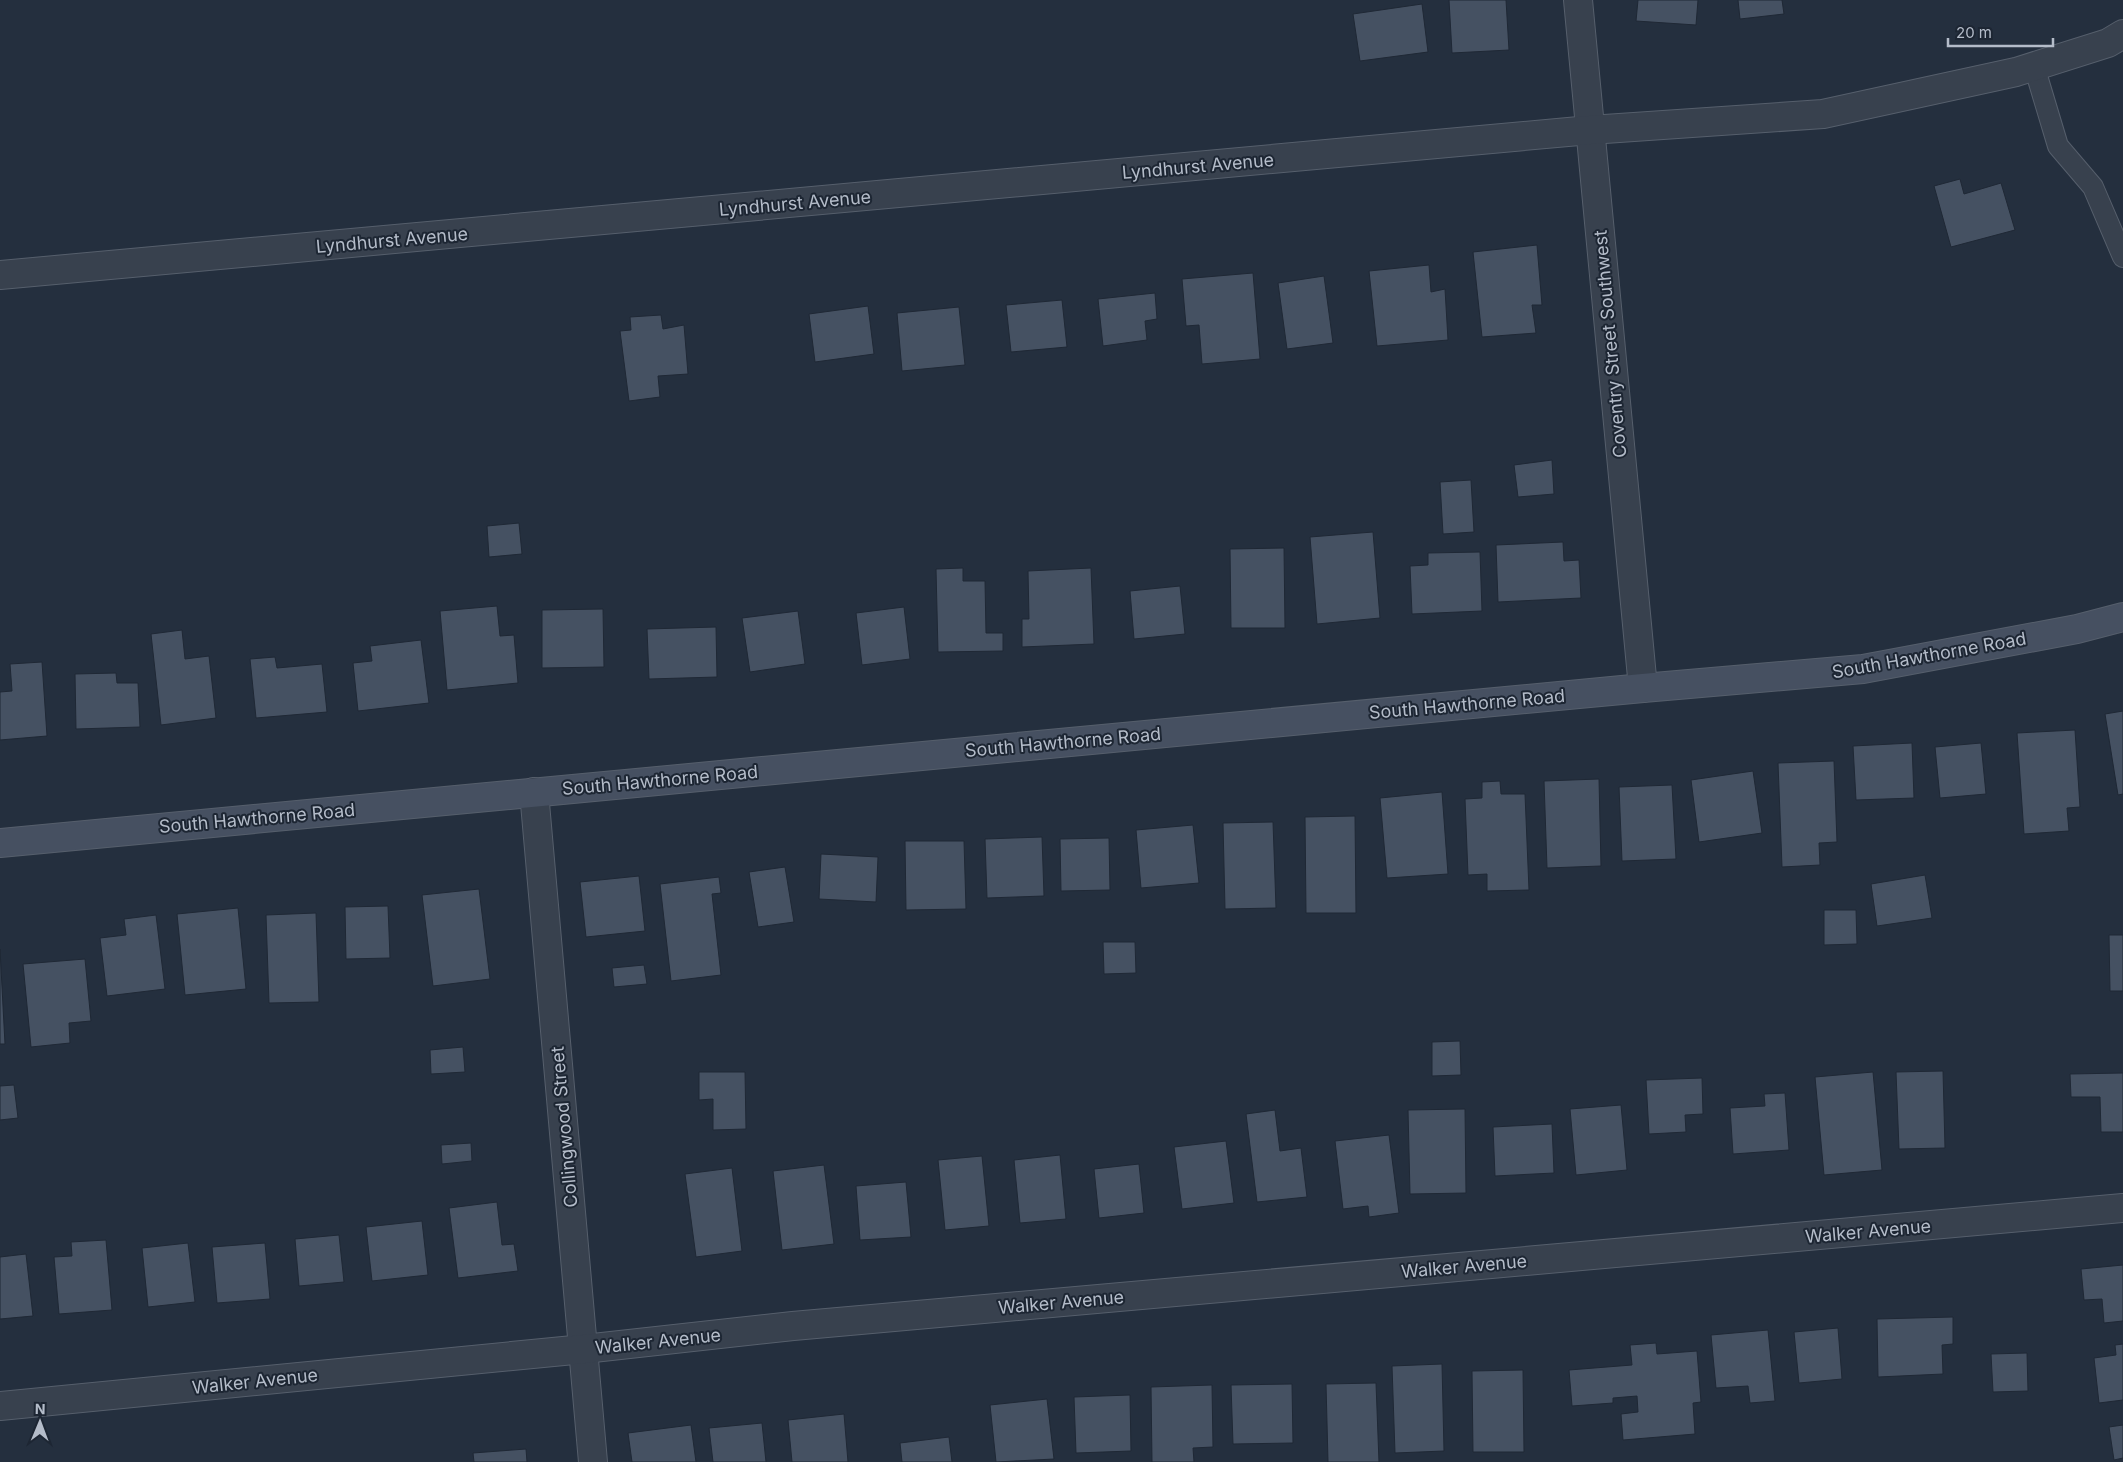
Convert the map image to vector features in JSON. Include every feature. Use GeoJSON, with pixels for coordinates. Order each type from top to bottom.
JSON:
{"type":"FeatureCollection","features":[{"type":"Feature","properties":{"kind":"main road","name":"South Hawthorne Road"},"geometry":{"type":"LineString","coordinates":[[0,843],[1643,688],[1863,669],[2077,629],[2123,617]]}},
{"type":"Feature","properties":{"kind":"street","name":"Coventry Street Southwest"},"geometry":{"type":"LineString","coordinates":[[1578,0],[1643,688]]}},
{"type":"Feature","properties":{"kind":"street","name":"Lyndhurst Avenue"},"geometry":{"type":"LineString","coordinates":[[0,275],[1590,130],[1823,114],[2016,72],[2108,43],[2123,34]]}},
{"type":"Feature","properties":{"kind":"street","name":"Collingwood Street"},"geometry":{"type":"LineString","coordinates":[[534,792],[593,1462]]}},
{"type":"Feature","properties":{"kind":"street","name":"Walker Avenue"},"geometry":{"type":"LineString","coordinates":[[0,1406],[584,1349],[793,1326],[2123,1208]]}},
{"type":"Feature","properties":{"kind":"lane"},"geometry":{"type":"LineString","coordinates":[[2034,66],[2058,146],[2093,187],[2123,257]]}},
{"type":"Feature","properties":{"kind":"building"},"geometry":{"type":"Polygon","coordinates":[[[1449,0],[1506,0],[1509,50],[1452,53],[1449,0]]]}},
{"type":"Feature","properties":{"kind":"building"},"geometry":{"type":"Polygon","coordinates":[[[1638,0],[1698,0],[1696,25],[1636,21],[1638,0]]]}},
{"type":"Feature","properties":{"kind":"building"},"geometry":{"type":"Polygon","coordinates":[[[1738,0],[1782,0],[1784,14],[1740,19],[1738,0]]]}},
{"type":"Feature","properties":{"kind":"building"},"geometry":{"type":"Polygon","coordinates":[[[1422,4],[1428,52],[1360,61],[1353,14],[1422,4]]]}},
{"type":"Feature","properties":{"kind":"building"},"geometry":{"type":"Polygon","coordinates":[[[1960,179],[1964,194],[2001,183],[2015,230],[1951,247],[1934,186],[1960,179]]]}},
{"type":"Feature","properties":{"kind":"building"},"geometry":{"type":"Polygon","coordinates":[[[1537,245],[1542,305],[1532,305],[1536,333],[1482,337],[1473,252],[1537,245]]]}},
{"type":"Feature","properties":{"kind":"building"},"geometry":{"type":"Polygon","coordinates":[[[1429,265],[1431,292],[1445,289],[1448,340],[1377,346],[1369,271],[1429,265]]]}},
{"type":"Feature","properties":{"kind":"building"},"geometry":{"type":"Polygon","coordinates":[[[1253,273],[1260,359],[1202,364],[1199,325],[1186,326],[1182,279],[1253,273]]]}},
{"type":"Feature","properties":{"kind":"building"},"geometry":{"type":"Polygon","coordinates":[[[1324,276],[1333,343],[1287,349],[1278,283],[1324,276]]]}},
{"type":"Feature","properties":{"kind":"building"},"geometry":{"type":"Polygon","coordinates":[[[1155,293],[1157,319],[1145,321],[1147,340],[1103,346],[1098,299],[1155,293]]]}},
{"type":"Feature","properties":{"kind":"building"},"geometry":{"type":"Polygon","coordinates":[[[1062,300],[1067,347],[1011,352],[1006,305],[1062,300]]]}},
{"type":"Feature","properties":{"kind":"building"},"geometry":{"type":"Polygon","coordinates":[[[868,306],[874,354],[815,362],[809,314],[868,306]]]}},
{"type":"Feature","properties":{"kind":"building"},"geometry":{"type":"Polygon","coordinates":[[[959,307],[965,365],[902,371],[897,313],[959,307]]]}},
{"type":"Feature","properties":{"kind":"building"},"geometry":{"type":"Polygon","coordinates":[[[661,315],[663,329],[684,325],[688,374],[658,376],[660,397],[629,401],[620,331],[631,330],[630,317],[661,315]]]}},
{"type":"Feature","properties":{"kind":"building"},"geometry":{"type":"Polygon","coordinates":[[[1552,460],[1554,494],[1518,497],[1514,465],[1552,460]]]}},
{"type":"Feature","properties":{"kind":"building"},"geometry":{"type":"Polygon","coordinates":[[[1471,480],[1474,532],[1443,534],[1440,482],[1471,480]]]}},
{"type":"Feature","properties":{"kind":"building"},"geometry":{"type":"Polygon","coordinates":[[[519,523],[522,554],[489,557],[487,526],[519,523]]]}},
{"type":"Feature","properties":{"kind":"building"},"geometry":{"type":"Polygon","coordinates":[[[1373,532],[1380,618],[1317,624],[1310,537],[1373,532]]]}},
{"type":"Feature","properties":{"kind":"building"},"geometry":{"type":"Polygon","coordinates":[[[1563,542],[1564,561],[1579,560],[1581,598],[1498,602],[1496,545],[1563,542]]]}},
{"type":"Feature","properties":{"kind":"building"},"geometry":{"type":"Polygon","coordinates":[[[1284,548],[1285,628],[1231,628],[1230,549],[1284,548]]]}},
{"type":"Feature","properties":{"kind":"building"},"geometry":{"type":"Polygon","coordinates":[[[1480,552],[1482,611],[1412,614],[1410,566],[1428,565],[1428,553],[1480,552]]]}},
{"type":"Feature","properties":{"kind":"building"},"geometry":{"type":"Polygon","coordinates":[[[963,568],[963,581],[985,581],[986,633],[1003,633],[1003,651],[938,652],[936,569],[963,568]]]}},
{"type":"Feature","properties":{"kind":"building"},"geometry":{"type":"Polygon","coordinates":[[[1091,568],[1094,644],[1022,647],[1022,619],[1029,619],[1028,571],[1091,568]]]}},
{"type":"Feature","properties":{"kind":"building"},"geometry":{"type":"Polygon","coordinates":[[[1180,586],[1185,634],[1134,639],[1130,591],[1180,586]]]}},
{"type":"Feature","properties":{"kind":"building"},"geometry":{"type":"Polygon","coordinates":[[[497,606],[500,636],[514,635],[518,683],[447,690],[440,611],[497,606]]]}},
{"type":"Feature","properties":{"kind":"building"},"geometry":{"type":"Polygon","coordinates":[[[904,607],[910,659],[862,665],[856,613],[904,607]]]}},
{"type":"Feature","properties":{"kind":"building"},"geometry":{"type":"Polygon","coordinates":[[[603,609],[604,667],[542,668],[542,610],[603,609]]]}},
{"type":"Feature","properties":{"kind":"building"},"geometry":{"type":"Polygon","coordinates":[[[798,611],[805,664],[750,672],[742,618],[798,611]]]}},
{"type":"Feature","properties":{"kind":"building"},"geometry":{"type":"Polygon","coordinates":[[[716,627],[717,677],[649,679],[647,629],[716,627]]]}},
{"type":"Feature","properties":{"kind":"building"},"geometry":{"type":"Polygon","coordinates":[[[182,630],[185,659],[209,656],[216,718],[161,725],[151,634],[182,630]]]}},
{"type":"Feature","properties":{"kind":"building"},"geometry":{"type":"Polygon","coordinates":[[[421,640],[429,703],[358,711],[353,663],[372,661],[370,646],[421,640]]]}},
{"type":"Feature","properties":{"kind":"building"},"geometry":{"type":"Polygon","coordinates":[[[275,657],[277,668],[322,664],[327,712],[256,718],[250,659],[275,657]]]}},
{"type":"Feature","properties":{"kind":"building"},"geometry":{"type":"Polygon","coordinates":[[[42,662],[47,736],[0,740],[0,692],[12,691],[10,664],[42,662]]]}},
{"type":"Feature","properties":{"kind":"building"},"geometry":{"type":"Polygon","coordinates":[[[116,673],[117,683],[138,683],[140,727],[76,729],[75,674],[116,673]]]}},
{"type":"Feature","properties":{"kind":"building"},"geometry":{"type":"Polygon","coordinates":[[[2123,711],[2123,794],[2118,795],[2105,714],[2123,711]]]}},
{"type":"Feature","properties":{"kind":"building"},"geometry":{"type":"Polygon","coordinates":[[[2075,730],[2080,807],[2067,808],[2069,831],[2024,834],[2017,733],[2075,730]]]}},
{"type":"Feature","properties":{"kind":"building"},"geometry":{"type":"Polygon","coordinates":[[[1912,743],[1914,798],[1856,800],[1853,746],[1912,743]]]}},
{"type":"Feature","properties":{"kind":"building"},"geometry":{"type":"Polygon","coordinates":[[[1981,743],[1986,794],[1940,798],[1935,747],[1981,743]]]}},
{"type":"Feature","properties":{"kind":"building"},"geometry":{"type":"Polygon","coordinates":[[[1834,761],[1837,842],[1819,843],[1820,865],[1782,867],[1778,763],[1834,761]]]}},
{"type":"Feature","properties":{"kind":"building"},"geometry":{"type":"Polygon","coordinates":[[[1753,771],[1762,833],[1699,842],[1691,780],[1753,771]]]}},
{"type":"Feature","properties":{"kind":"building"},"geometry":{"type":"Polygon","coordinates":[[[1599,779],[1601,866],[1547,868],[1544,781],[1599,779]]]}},
{"type":"Feature","properties":{"kind":"building"},"geometry":{"type":"Polygon","coordinates":[[[1500,781],[1501,794],[1525,794],[1529,890],[1487,891],[1487,874],[1468,875],[1465,799],[1482,798],[1482,782],[1500,781]]]}},
{"type":"Feature","properties":{"kind":"building"},"geometry":{"type":"Polygon","coordinates":[[[1672,785],[1676,859],[1622,861],[1619,787],[1672,785]]]}},
{"type":"Feature","properties":{"kind":"building"},"geometry":{"type":"Polygon","coordinates":[[[1442,792],[1448,874],[1387,878],[1380,798],[1442,792]]]}},
{"type":"Feature","properties":{"kind":"building"},"geometry":{"type":"Polygon","coordinates":[[[1355,816],[1356,913],[1306,913],[1305,817],[1355,816]]]}},
{"type":"Feature","properties":{"kind":"building"},"geometry":{"type":"Polygon","coordinates":[[[1273,822],[1276,908],[1225,909],[1223,823],[1273,822]]]}},
{"type":"Feature","properties":{"kind":"building"},"geometry":{"type":"Polygon","coordinates":[[[1193,825],[1199,883],[1141,888],[1136,830],[1193,825]]]}},
{"type":"Feature","properties":{"kind":"building"},"geometry":{"type":"Polygon","coordinates":[[[1042,837],[1044,896],[987,898],[985,839],[1042,837]]]}},
{"type":"Feature","properties":{"kind":"building"},"geometry":{"type":"Polygon","coordinates":[[[1109,838],[1110,890],[1061,891],[1060,839],[1109,838]]]}},
{"type":"Feature","properties":{"kind":"building"},"geometry":{"type":"Polygon","coordinates":[[[905,841],[964,841],[966,909],[906,910],[905,841]]]}},
{"type":"Feature","properties":{"kind":"building"},"geometry":{"type":"Polygon","coordinates":[[[821,854],[878,857],[876,902],[819,899],[821,854]]]}},
{"type":"Feature","properties":{"kind":"building"},"geometry":{"type":"Polygon","coordinates":[[[785,867],[794,922],[758,927],[749,872],[785,867]]]}},
{"type":"Feature","properties":{"kind":"building"},"geometry":{"type":"Polygon","coordinates":[[[1925,875],[1932,918],[1877,926],[1871,884],[1925,875]]]}},
{"type":"Feature","properties":{"kind":"building"},"geometry":{"type":"Polygon","coordinates":[[[639,876],[645,931],[586,937],[580,882],[639,876]]]}},
{"type":"Feature","properties":{"kind":"building"},"geometry":{"type":"Polygon","coordinates":[[[719,877],[721,893],[712,894],[721,975],[671,981],[660,884],[719,877]]]}},
{"type":"Feature","properties":{"kind":"building"},"geometry":{"type":"Polygon","coordinates":[[[479,889],[490,979],[433,986],[422,895],[479,889]]]}},
{"type":"Feature","properties":{"kind":"building"},"geometry":{"type":"Polygon","coordinates":[[[388,906],[390,958],[346,959],[345,907],[388,906]]]}},
{"type":"Feature","properties":{"kind":"building"},"geometry":{"type":"Polygon","coordinates":[[[238,908],[246,989],[185,995],[177,914],[238,908]]]}},
{"type":"Feature","properties":{"kind":"building"},"geometry":{"type":"Polygon","coordinates":[[[1824,910],[1856,910],[1857,944],[1824,945],[1824,910]]]}},
{"type":"Feature","properties":{"kind":"building"},"geometry":{"type":"Polygon","coordinates":[[[316,913],[319,1002],[269,1003],[266,915],[316,913]]]}},
{"type":"Feature","properties":{"kind":"building"},"geometry":{"type":"Polygon","coordinates":[[[156,915],[165,989],[107,996],[100,938],[126,935],[124,919],[156,915]]]}},
{"type":"Feature","properties":{"kind":"building"},"geometry":{"type":"Polygon","coordinates":[[[2109,935],[2123,935],[2123,991],[2110,991],[2109,935]]]}},
{"type":"Feature","properties":{"kind":"building"},"geometry":{"type":"Polygon","coordinates":[[[1103,942],[1135,942],[1136,973],[1104,974],[1103,942]]]}},
{"type":"Feature","properties":{"kind":"building"},"geometry":{"type":"Polygon","coordinates":[[[0,949],[5,1044],[0,1044],[0,949]]]}},
{"type":"Feature","properties":{"kind":"building"},"geometry":{"type":"Polygon","coordinates":[[[85,959],[91,1021],[69,1023],[70,1043],[31,1047],[23,964],[85,959]]]}},
{"type":"Feature","properties":{"kind":"building"},"geometry":{"type":"Polygon","coordinates":[[[644,965],[647,984],[614,987],[612,968],[644,965]]]}},
{"type":"Feature","properties":{"kind":"building"},"geometry":{"type":"Polygon","coordinates":[[[1460,1041],[1461,1075],[1432,1076],[1432,1042],[1460,1041]]]}},
{"type":"Feature","properties":{"kind":"building"},"geometry":{"type":"Polygon","coordinates":[[[463,1047],[465,1072],[431,1074],[430,1050],[463,1047]]]}},
{"type":"Feature","properties":{"kind":"building"},"geometry":{"type":"Polygon","coordinates":[[[1943,1071],[1945,1148],[1899,1149],[1896,1072],[1943,1071]]]}},
{"type":"Feature","properties":{"kind":"building"},"geometry":{"type":"Polygon","coordinates":[[[699,1072],[745,1072],[746,1129],[713,1130],[713,1099],[699,1100],[699,1072]]]}},
{"type":"Feature","properties":{"kind":"building"},"geometry":{"type":"Polygon","coordinates":[[[1873,1072],[1882,1170],[1824,1175],[1815,1077],[1873,1072]]]}},
{"type":"Feature","properties":{"kind":"building"},"geometry":{"type":"Polygon","coordinates":[[[2123,1073],[2123,1132],[2101,1132],[2100,1097],[2071,1097],[2070,1074],[2123,1073]]]}},
{"type":"Feature","properties":{"kind":"building"},"geometry":{"type":"Polygon","coordinates":[[[1702,1078],[1703,1114],[1685,1115],[1686,1132],[1649,1134],[1646,1080],[1702,1078]]]}},
{"type":"Feature","properties":{"kind":"building"},"geometry":{"type":"Polygon","coordinates":[[[14,1085],[18,1118],[0,1120],[0,1086],[14,1085]]]}},
{"type":"Feature","properties":{"kind":"building"},"geometry":{"type":"Polygon","coordinates":[[[1785,1093],[1789,1150],[1733,1154],[1730,1108],[1765,1106],[1764,1094],[1785,1093]]]}},
{"type":"Feature","properties":{"kind":"building"},"geometry":{"type":"Polygon","coordinates":[[[1621,1105],[1627,1170],[1576,1175],[1570,1109],[1621,1105]]]}},
{"type":"Feature","properties":{"kind":"building"},"geometry":{"type":"Polygon","coordinates":[[[1465,1109],[1466,1193],[1410,1194],[1408,1110],[1465,1109]]]}},
{"type":"Feature","properties":{"kind":"building"},"geometry":{"type":"Polygon","coordinates":[[[1275,1110],[1280,1151],[1301,1148],[1307,1197],[1257,1202],[1246,1114],[1275,1110]]]}},
{"type":"Feature","properties":{"kind":"building"},"geometry":{"type":"Polygon","coordinates":[[[1552,1124],[1554,1173],[1495,1176],[1493,1127],[1552,1124]]]}},
{"type":"Feature","properties":{"kind":"building"},"geometry":{"type":"Polygon","coordinates":[[[1389,1135],[1399,1213],[1369,1217],[1368,1206],[1343,1209],[1335,1141],[1389,1135]]]}},
{"type":"Feature","properties":{"kind":"building"},"geometry":{"type":"Polygon","coordinates":[[[1226,1141],[1234,1203],[1182,1209],[1174,1147],[1226,1141]]]}},
{"type":"Feature","properties":{"kind":"building"},"geometry":{"type":"Polygon","coordinates":[[[471,1143],[472,1161],[442,1164],[441,1145],[471,1143]]]}},
{"type":"Feature","properties":{"kind":"building"},"geometry":{"type":"Polygon","coordinates":[[[1060,1155],[1066,1219],[1020,1223],[1014,1160],[1060,1155]]]}},
{"type":"Feature","properties":{"kind":"building"},"geometry":{"type":"Polygon","coordinates":[[[982,1156],[989,1226],[945,1230],[938,1160],[982,1156]]]}},
{"type":"Feature","properties":{"kind":"building"},"geometry":{"type":"Polygon","coordinates":[[[1139,1164],[1144,1213],[1099,1218],[1094,1169],[1139,1164]]]}},
{"type":"Feature","properties":{"kind":"building"},"geometry":{"type":"Polygon","coordinates":[[[824,1165],[834,1244],[782,1250],[773,1171],[824,1165]]]}},
{"type":"Feature","properties":{"kind":"building"},"geometry":{"type":"Polygon","coordinates":[[[732,1168],[742,1251],[696,1257],[685,1174],[732,1168]]]}},
{"type":"Feature","properties":{"kind":"building"},"geometry":{"type":"Polygon","coordinates":[[[906,1182],[911,1237],[860,1240],[856,1186],[906,1182]]]}},
{"type":"Feature","properties":{"kind":"building"},"geometry":{"type":"Polygon","coordinates":[[[497,1202],[502,1245],[514,1244],[518,1271],[458,1278],[449,1208],[497,1202]]]}},
{"type":"Feature","properties":{"kind":"building"},"geometry":{"type":"Polygon","coordinates":[[[422,1221],[428,1275],[372,1281],[366,1227],[422,1221]]]}},
{"type":"Feature","properties":{"kind":"building"},"geometry":{"type":"Polygon","coordinates":[[[339,1235],[344,1282],[299,1286],[295,1239],[339,1235]]]}},
{"type":"Feature","properties":{"kind":"building"},"geometry":{"type":"Polygon","coordinates":[[[106,1240],[112,1310],[59,1314],[54,1257],[72,1256],[71,1242],[106,1240]]]}},
{"type":"Feature","properties":{"kind":"building"},"geometry":{"type":"Polygon","coordinates":[[[188,1243],[195,1302],[148,1307],[142,1248],[188,1243]]]}},
{"type":"Feature","properties":{"kind":"building"},"geometry":{"type":"Polygon","coordinates":[[[265,1243],[270,1299],[217,1303],[212,1247],[265,1243]]]}},
{"type":"Feature","properties":{"kind":"building"},"geometry":{"type":"Polygon","coordinates":[[[26,1254],[33,1316],[0,1319],[0,1257],[26,1254]]]}},
{"type":"Feature","properties":{"kind":"building"},"geometry":{"type":"Polygon","coordinates":[[[2123,1265],[2123,1321],[2104,1323],[2102,1299],[2084,1300],[2081,1269],[2123,1265]]]}},
{"type":"Feature","properties":{"kind":"building"},"geometry":{"type":"Polygon","coordinates":[[[1953,1317],[1953,1344],[1942,1345],[1943,1374],[1878,1377],[1877,1319],[1953,1317]]]}},
{"type":"Feature","properties":{"kind":"building"},"geometry":{"type":"Polygon","coordinates":[[[1838,1328],[1842,1379],[1799,1383],[1794,1332],[1838,1328]]]}},
{"type":"Feature","properties":{"kind":"building"},"geometry":{"type":"Polygon","coordinates":[[[1768,1330],[1775,1401],[1750,1403],[1748,1386],[1716,1388],[1711,1335],[1768,1330]]]}},
{"type":"Feature","properties":{"kind":"building"},"geometry":{"type":"Polygon","coordinates":[[[1656,1343],[1657,1354],[1697,1351],[1701,1402],[1693,1403],[1695,1434],[1623,1440],[1621,1414],[1638,1412],[1637,1396],[1613,1398],[1613,1403],[1572,1406],[1569,1370],[1632,1365],[1630,1345],[1656,1343]]]}},
{"type":"Feature","properties":{"kind":"building"},"geometry":{"type":"Polygon","coordinates":[[[2123,1344],[2123,1400],[2099,1403],[2094,1358],[2116,1355],[2115,1345],[2123,1344]]]}},
{"type":"Feature","properties":{"kind":"building"},"geometry":{"type":"Polygon","coordinates":[[[2027,1353],[2028,1391],[1993,1392],[1991,1354],[2027,1353]]]}},
{"type":"Feature","properties":{"kind":"building"},"geometry":{"type":"Polygon","coordinates":[[[1442,1364],[1444,1451],[1395,1453],[1392,1366],[1442,1364]]]}},
{"type":"Feature","properties":{"kind":"building"},"geometry":{"type":"Polygon","coordinates":[[[1523,1370],[1524,1452],[1473,1452],[1472,1371],[1523,1370]]]}},
{"type":"Feature","properties":{"kind":"building"},"geometry":{"type":"Polygon","coordinates":[[[1376,1383],[1379,1462],[1328,1462],[1326,1384],[1376,1383]]]}},
{"type":"Feature","properties":{"kind":"building"},"geometry":{"type":"Polygon","coordinates":[[[1292,1384],[1293,1443],[1233,1444],[1231,1385],[1292,1384]]]}},
{"type":"Feature","properties":{"kind":"building"},"geometry":{"type":"Polygon","coordinates":[[[1212,1385],[1213,1447],[1193,1448],[1194,1462],[1152,1462],[1151,1387],[1212,1385]]]}},
{"type":"Feature","properties":{"kind":"building"},"geometry":{"type":"Polygon","coordinates":[[[1130,1395],[1131,1451],[1076,1453],[1074,1397],[1130,1395]]]}},
{"type":"Feature","properties":{"kind":"building"},"geometry":{"type":"Polygon","coordinates":[[[1047,1399],[1054,1459],[996,1462],[990,1405],[1047,1399]]]}},
{"type":"Feature","properties":{"kind":"building"},"geometry":{"type":"Polygon","coordinates":[[[844,1414],[848,1462],[792,1462],[788,1420],[844,1414]]]}},
{"type":"Feature","properties":{"kind":"building"},"geometry":{"type":"Polygon","coordinates":[[[762,1423],[766,1462],[713,1462],[709,1428],[762,1423]]]}},
{"type":"Feature","properties":{"kind":"building"},"geometry":{"type":"Polygon","coordinates":[[[691,1425],[696,1462],[632,1462],[628,1433],[691,1425]]]}},
{"type":"Feature","properties":{"kind":"building"},"geometry":{"type":"Polygon","coordinates":[[[2123,1425],[2123,1458],[2114,1460],[2109,1427],[2123,1425]]]}},
{"type":"Feature","properties":{"kind":"building"},"geometry":{"type":"Polygon","coordinates":[[[949,1437],[952,1462],[902,1462],[900,1443],[949,1437]]]}},
{"type":"Feature","properties":{"kind":"building"},"geometry":{"type":"Polygon","coordinates":[[[526,1449],[527,1462],[474,1462],[473,1453],[526,1449]]]}}]}
